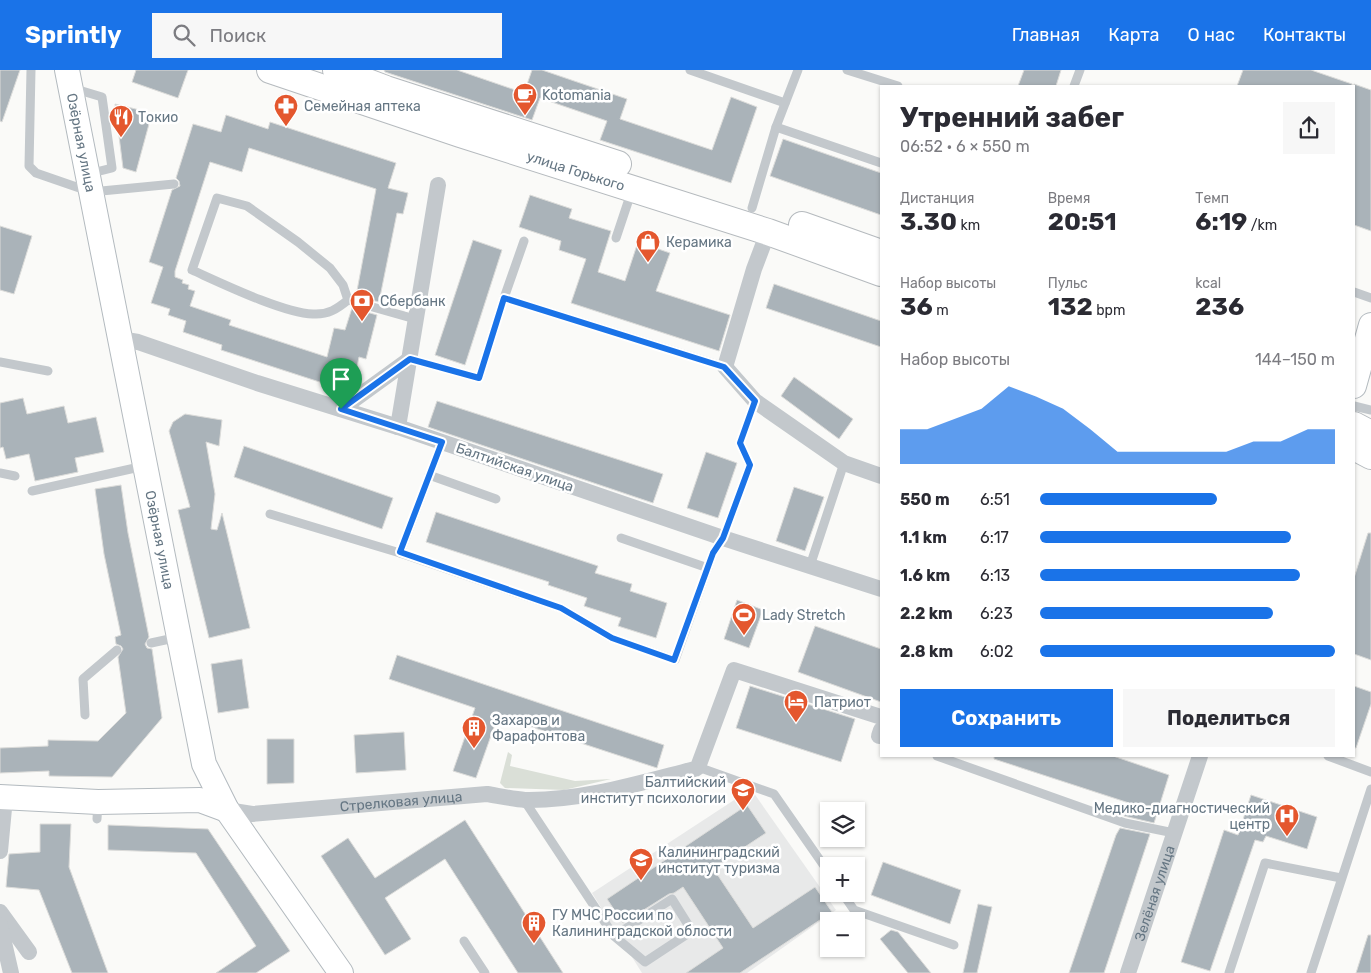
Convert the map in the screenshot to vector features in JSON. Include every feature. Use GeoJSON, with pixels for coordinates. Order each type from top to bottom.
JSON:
{"type":"FeatureCollection","features":[{"type":"Feature","properties":{"kind":"main road","name":"улица Горького"},"geometry":{"type":"LineString","coordinates":[[270,70],[353,79],[752,208],[880,253]]}},
{"type":"Feature","properties":{"kind":"main road","name":"улица Горького"},"geometry":{"type":"LineString","coordinates":[[353,79],[460,134],[633,187],[768,232],[880,273]]}},
{"type":"Feature","properties":{"kind":"main road"},"geometry":{"type":"LineString","coordinates":[[1355,426],[1371,434]]}},
{"type":"Feature","properties":{"kind":"main road"},"geometry":{"type":"LineString","coordinates":[[1355,448],[1371,456]]}},
{"type":"Feature","properties":{"kind":"street","name":"Озёрная улица"},"geometry":{"type":"LineString","coordinates":[[69,79],[204,764],[228,810],[341,973]]}},
{"type":"Feature","properties":{"kind":"street"},"geometry":{"type":"LineString","coordinates":[[398,426],[438,185]]}},
{"type":"Feature","properties":{"kind":"street"},"geometry":{"type":"LineString","coordinates":[[768,232],[756,263],[724,367],[755,401],[844,463],[880,476]]}},
{"type":"Feature","properties":{"kind":"street"},"geometry":{"type":"LineString","coordinates":[[1355,382],[1371,325]]}},
{"type":"Feature","properties":{"kind":"street","name":"Балтийская улица"},"geometry":{"type":"LineString","coordinates":[[120,339],[138,342],[257,383],[398,426],[723,538],[880,589]]}},
{"type":"Feature","properties":{"kind":"street"},"geometry":{"type":"LineString","coordinates":[[341,409],[410,359]]}},
{"type":"Feature","properties":{"kind":"street"},"geometry":{"type":"LineString","coordinates":[[698,768],[734,670],[880,717]]}},
{"type":"Feature","properties":{"kind":"street","name":"Зелёная улица"},"geometry":{"type":"LineString","coordinates":[[1128,973],[1200,757]]}},
{"type":"Feature","properties":{"kind":"street","name":"Стрелковая улица"},"geometry":{"type":"LineString","coordinates":[[2,797],[98,811],[200,800],[228,810],[252,814],[487,794],[524,800],[560,798],[594,793],[698,768]]}},
{"type":"Feature","properties":{"kind":"street"},"geometry":{"type":"LineString","coordinates":[[0,851],[2,797]]}},
{"type":"Feature","properties":{"kind":"street"},"geometry":{"type":"LineString","coordinates":[[0,912],[28,952]]}},
{"type":"Feature","properties":{"kind":"street"},"geometry":{"type":"LineString","coordinates":[[0,925],[11,973]]}},
{"type":"Feature","properties":{"kind":"lane"},"geometry":{"type":"LineString","coordinates":[[31,70],[29,166],[36,173],[89,183],[174,184]]}},
{"type":"Feature","properties":{"kind":"lane"},"geometry":{"type":"LineString","coordinates":[[690,70],[785,103]]}},
{"type":"Feature","properties":{"kind":"lane"},"geometry":{"type":"LineString","coordinates":[[752,208],[776,127],[798,70]]}},
{"type":"Feature","properties":{"kind":"lane"},"geometry":{"type":"LineString","coordinates":[[846,70],[895,85]]}},
{"type":"Feature","properties":{"kind":"lane"},"geometry":{"type":"LineString","coordinates":[[1074,85],[1080,70]]}},
{"type":"Feature","properties":{"kind":"lane"},"geometry":{"type":"LineString","coordinates":[[776,127],[880,163]]}},
{"type":"Feature","properties":{"kind":"lane"},"geometry":{"type":"LineString","coordinates":[[616,238],[633,187]]}},
{"type":"Feature","properties":{"kind":"lane"},"geometry":{"type":"LineString","coordinates":[[217,198],[247,206],[298,242],[330,268],[343,286],[348,300],[335,311],[313,314],[286,308],[192,270],[217,198]]}},
{"type":"Feature","properties":{"kind":"lane"},"geometry":{"type":"LineString","coordinates":[[410,359],[479,378],[524,241]]}},
{"type":"Feature","properties":{"kind":"lane"},"geometry":{"type":"LineString","coordinates":[[1355,292],[1371,298]]}},
{"type":"Feature","properties":{"kind":"lane"},"geometry":{"type":"LineString","coordinates":[[504,298],[724,367]]}},
{"type":"Feature","properties":{"kind":"lane"},"geometry":{"type":"LineString","coordinates":[[348,300],[416,319]]}},
{"type":"Feature","properties":{"kind":"lane"},"geometry":{"type":"LineString","coordinates":[[0,362],[48,371]]}},
{"type":"Feature","properties":{"kind":"lane"},"geometry":{"type":"LineString","coordinates":[[270,514],[400,552],[561,608],[612,638],[674,660],[713,553],[723,538],[750,465],[740,443],[755,401]]}},
{"type":"Feature","properties":{"kind":"lane"},"geometry":{"type":"LineString","coordinates":[[1355,406],[1371,410]]}},
{"type":"Feature","properties":{"kind":"lane"},"geometry":{"type":"LineString","coordinates":[[400,552],[442,442]]}},
{"type":"Feature","properties":{"kind":"lane"},"geometry":{"type":"LineString","coordinates":[[810,566],[844,463]]}},
{"type":"Feature","properties":{"kind":"lane"},"geometry":{"type":"LineString","coordinates":[[32,491],[145,466]]}},
{"type":"Feature","properties":{"kind":"lane"},"geometry":{"type":"LineString","coordinates":[[0,473],[15,476]]}},
{"type":"Feature","properties":{"kind":"lane"},"geometry":{"type":"LineString","coordinates":[[429,475],[496,499]]}},
{"type":"Feature","properties":{"kind":"lane"},"geometry":{"type":"LineString","coordinates":[[621,538],[708,568]]}},
{"type":"Feature","properties":{"kind":"lane"},"geometry":{"type":"LineString","coordinates":[[151,643],[179,637]]}},
{"type":"Feature","properties":{"kind":"lane"},"geometry":{"type":"LineString","coordinates":[[85,715],[83,680],[117,650]]}},
{"type":"Feature","properties":{"kind":"lane"},"geometry":{"type":"LineString","coordinates":[[940,757],[1125,823],[1174,833]]}},
{"type":"Feature","properties":{"kind":"lane"},"geometry":{"type":"LineString","coordinates":[[1331,757],[1371,772]]}},
{"type":"Feature","properties":{"kind":"lane"},"geometry":{"type":"LineString","coordinates":[[698,768],[774,794],[820,860]]}},
{"type":"Feature","properties":{"kind":"lane"},"geometry":{"type":"LineString","coordinates":[[1311,973],[1371,788]]}},
{"type":"Feature","properties":{"kind":"lane"},"geometry":{"type":"LineString","coordinates":[[524,800],[614,936],[644,962],[692,931],[672,899],[614,936]]}},
{"type":"Feature","properties":{"kind":"lane"},"geometry":{"type":"LineString","coordinates":[[1228,973],[1265,863],[1341,878]]}},
{"type":"Feature","properties":{"kind":"lane"},"geometry":{"type":"LineString","coordinates":[[848,902],[854,910],[954,945]]}},
{"type":"Feature","properties":{"kind":"lane"},"geometry":{"type":"LineString","coordinates":[[464,941],[485,973]]}},
{"type":"Feature","properties":{"kind":"shaded area"},"geometry":{"type":"Polygon","coordinates":[[[508,752],[512,755],[510,766],[575,781],[611,779],[564,790],[505,788],[500,783],[508,752]]]}},
{"type":"Feature","properties":{"kind":"shaded area"},"geometry":{"type":"Polygon","coordinates":[[[751,789],[820,887],[820,902],[830,902],[836,910],[833,912],[820,912],[820,921],[747,973],[642,973],[592,893],[751,789]]]}},
{"type":"Feature","properties":{"kind":"building"},"geometry":{"type":"Polygon","coordinates":[[[0,70],[20,70],[2,122],[0,121],[0,70]]]}},
{"type":"Feature","properties":{"kind":"building"},"geometry":{"type":"Polygon","coordinates":[[[136,70],[188,70],[178,98],[132,82],[136,70]]]}},
{"type":"Feature","properties":{"kind":"building"},"geometry":{"type":"Polygon","coordinates":[[[384,70],[457,70],[524,93],[532,70],[542,70],[627,99],[620,119],[712,150],[731,97],[757,107],[731,183],[600,140],[607,121],[540,98],[532,120],[385,72],[384,70]]]}},
{"type":"Feature","properties":{"kind":"building"},"geometry":{"type":"Polygon","coordinates":[[[1024,70],[1061,70],[1056,85],[1018,85],[1024,70]]]}},
{"type":"Feature","properties":{"kind":"building"},"geometry":{"type":"Polygon","coordinates":[[[1243,70],[1311,70],[1352,84],[1352,85],[1237,85],[1243,70]]]}},
{"type":"Feature","properties":{"kind":"building"},"geometry":{"type":"Polygon","coordinates":[[[1354,85],[1371,90],[1371,231],[1355,225],[1354,85]]]}},
{"type":"Feature","properties":{"kind":"building"},"geometry":{"type":"Polygon","coordinates":[[[115,104],[152,113],[136,172],[123,168],[115,104]]]}},
{"type":"Feature","properties":{"kind":"building"},"geometry":{"type":"Polygon","coordinates":[[[226,115],[268,129],[270,122],[396,163],[388,188],[408,193],[403,214],[397,213],[379,302],[356,296],[376,189],[249,148],[242,172],[210,162],[175,271],[175,277],[183,280],[182,283],[189,285],[188,289],[195,291],[190,306],[231,320],[229,325],[327,357],[334,328],[345,330],[352,308],[377,315],[366,359],[359,357],[357,367],[343,362],[335,387],[221,350],[222,345],[183,332],[186,321],[168,315],[170,309],[151,303],[163,267],[149,262],[172,190],[180,186],[176,178],[193,124],[221,132],[226,115]]]}},
{"type":"Feature","properties":{"kind":"building"},"geometry":{"type":"Polygon","coordinates":[[[783,139],[880,173],[880,215],[770,176],[783,139]]]}},
{"type":"Feature","properties":{"kind":"building"},"geometry":{"type":"Polygon","coordinates":[[[530,195],[572,209],[569,218],[611,231],[598,272],[625,281],[638,242],[670,253],[656,291],[730,315],[719,351],[571,303],[586,259],[559,250],[561,241],[519,227],[530,195]]]}},
{"type":"Feature","properties":{"kind":"building"},"geometry":{"type":"Polygon","coordinates":[[[0,226],[32,236],[14,294],[0,290],[0,226]]]}},
{"type":"Feature","properties":{"kind":"building"},"geometry":{"type":"Polygon","coordinates":[[[473,240],[502,250],[465,365],[435,355],[473,240]]]}},
{"type":"Feature","properties":{"kind":"building"},"geometry":{"type":"Polygon","coordinates":[[[774,284],[880,321],[880,347],[766,308],[774,284]]]}},
{"type":"Feature","properties":{"kind":"building"},"geometry":{"type":"Polygon","coordinates":[[[794,377],[853,419],[839,439],[781,396],[794,377]]]}},
{"type":"Feature","properties":{"kind":"building"},"geometry":{"type":"Polygon","coordinates":[[[23,398],[27,414],[64,406],[68,423],[96,417],[104,452],[75,458],[78,472],[35,481],[29,454],[6,459],[3,447],[0,448],[0,403],[23,398]]]}},
{"type":"Feature","properties":{"kind":"building"},"geometry":{"type":"Polygon","coordinates":[[[437,401],[663,474],[653,503],[428,427],[437,401]]]}},
{"type":"Feature","properties":{"kind":"building"},"geometry":{"type":"Polygon","coordinates":[[[185,414],[222,420],[219,446],[206,442],[215,494],[211,529],[217,530],[222,513],[250,628],[209,638],[178,510],[190,507],[169,431],[173,422],[185,414]]]}},
{"type":"Feature","properties":{"kind":"building"},"geometry":{"type":"Polygon","coordinates":[[[244,446],[393,498],[382,529],[234,477],[244,446]]]}},
{"type":"Feature","properties":{"kind":"building"},"geometry":{"type":"Polygon","coordinates":[[[706,452],[737,463],[718,518],[687,508],[706,452]]]}},
{"type":"Feature","properties":{"kind":"building"},"geometry":{"type":"Polygon","coordinates":[[[121,485],[128,533],[149,637],[145,644],[147,648],[152,649],[162,718],[112,777],[49,776],[49,771],[0,773],[0,748],[48,746],[48,740],[98,741],[126,713],[118,657],[123,649],[116,644],[115,637],[121,635],[104,554],[95,489],[121,485]]]}},
{"type":"Feature","properties":{"kind":"building"},"geometry":{"type":"Polygon","coordinates":[[[794,487],[824,497],[805,551],[776,541],[794,487]]]}},
{"type":"Feature","properties":{"kind":"building"},"geometry":{"type":"Polygon","coordinates":[[[436,512],[598,566],[595,573],[632,584],[630,591],[667,603],[656,638],[618,626],[621,618],[584,606],[587,598],[548,585],[549,582],[426,542],[436,512]]]}},
{"type":"Feature","properties":{"kind":"building"},"geometry":{"type":"Polygon","coordinates":[[[1368,533],[1371,533],[1371,660],[1355,654],[1355,575],[1368,533]]]}},
{"type":"Feature","properties":{"kind":"building"},"geometry":{"type":"Polygon","coordinates":[[[737,600],[763,610],[749,648],[724,639],[737,600]]]}},
{"type":"Feature","properties":{"kind":"building"},"geometry":{"type":"Polygon","coordinates":[[[815,626],[880,649],[880,702],[798,672],[815,626]]]}},
{"type":"Feature","properties":{"kind":"building"},"geometry":{"type":"Polygon","coordinates":[[[397,655],[664,745],[657,768],[498,716],[476,778],[453,771],[475,708],[389,679],[397,655]]]}},
{"type":"Feature","properties":{"kind":"building"},"geometry":{"type":"Polygon","coordinates":[[[242,659],[249,708],[218,713],[211,664],[242,659]]]}},
{"type":"Feature","properties":{"kind":"building","name":"Патриот"},"geometry":{"type":"Polygon","coordinates":[[[750,686],[855,719],[841,762],[736,728],[750,686]]]}},
{"type":"Feature","properties":{"kind":"building"},"geometry":{"type":"Polygon","coordinates":[[[1355,686],[1371,692],[1371,704],[1356,748],[1355,686]]]}},
{"type":"Feature","properties":{"kind":"building"},"geometry":{"type":"Polygon","coordinates":[[[404,732],[406,770],[356,773],[354,735],[404,732]]]}},
{"type":"Feature","properties":{"kind":"building"},"geometry":{"type":"Polygon","coordinates":[[[267,739],[294,739],[294,783],[267,784],[267,739]]]}},
{"type":"Feature","properties":{"kind":"building"},"geometry":{"type":"Polygon","coordinates":[[[994,757],[1116,757],[1169,775],[1154,823],[1124,816],[1129,803],[994,759],[994,757]]]}},
{"type":"Feature","properties":{"kind":"building"},"geometry":{"type":"Polygon","coordinates":[[[1251,795],[1317,817],[1307,849],[1266,836],[1263,842],[1255,840],[1210,971],[1181,962],[1224,830],[1238,835],[1251,795]]]}},
{"type":"Feature","properties":{"kind":"building"},"geometry":{"type":"Polygon","coordinates":[[[747,805],[766,833],[713,868],[753,928],[815,887],[820,894],[820,902],[825,902],[832,912],[820,912],[820,920],[740,973],[686,973],[723,948],[683,887],[623,923],[607,899],[747,805]]]}},
{"type":"Feature","properties":{"kind":"building"},"geometry":{"type":"Polygon","coordinates":[[[465,820],[563,973],[518,973],[445,859],[385,898],[411,939],[385,955],[321,856],[348,838],[375,878],[465,820]]]}},
{"type":"Feature","properties":{"kind":"building"},"geometry":{"type":"Polygon","coordinates":[[[40,824],[71,824],[69,867],[108,973],[72,973],[39,890],[6,887],[9,854],[40,852],[40,824]]]}},
{"type":"Feature","properties":{"kind":"building"},"geometry":{"type":"Polygon","coordinates":[[[108,825],[208,829],[290,951],[256,973],[216,973],[256,946],[196,853],[108,850],[108,825]]]}},
{"type":"Feature","properties":{"kind":"building"},"geometry":{"type":"Polygon","coordinates":[[[1120,828],[1150,834],[1104,973],[1069,973],[1116,835],[1120,828]]]}},
{"type":"Feature","properties":{"kind":"building"},"geometry":{"type":"Polygon","coordinates":[[[883,862],[961,890],[950,924],[871,895],[883,862]]]}},
{"type":"Feature","properties":{"kind":"building"},"geometry":{"type":"Polygon","coordinates":[[[978,904],[992,907],[977,973],[963,973],[978,904]]]}},
{"type":"Feature","properties":{"kind":"building"},"geometry":{"type":"Polygon","coordinates":[[[891,930],[898,932],[931,973],[908,973],[880,939],[891,930]]]}},
{"type":"Feature","properties":{"kind":"building"},"geometry":{"type":"Polygon","coordinates":[[[1368,935],[1371,935],[1371,973],[1356,973],[1368,935]]]}},
{"type":"Feature","properties":{"kind":"place","name":"Kotomania"},"geometry":{"type":"Point","coordinates":[525,116]}},
{"type":"Feature","properties":{"kind":"place","name":"Семейная аптека"},"geometry":{"type":"Point","coordinates":[286,127]}},
{"type":"Feature","properties":{"kind":"place","name":"Токио"},"geometry":{"type":"Point","coordinates":[121,138]}},
{"type":"Feature","properties":{"kind":"place","name":"Керамика"},"geometry":{"type":"Point","coordinates":[648,263]}},
{"type":"Feature","properties":{"kind":"place","name":"Сбербанк"},"geometry":{"type":"Point","coordinates":[362,322]}},
{"type":"Feature","properties":{"kind":"place","name":"Lady Stretch"},"geometry":{"type":"Point","coordinates":[744,636]}},
{"type":"Feature","properties":{"kind":"place","name":"Патриот"},"geometry":{"type":"Point","coordinates":[796,723]}},
{"type":"Feature","properties":{"kind":"place","name":"Захаров и Фарафонтова"},"geometry":{"type":"Point","coordinates":[474,749]}},
{"type":"Feature","properties":{"kind":"place","name":"Балтийский институт психологии"},"geometry":{"type":"Point","coordinates":[743,811]}},
{"type":"Feature","properties":{"kind":"place","name":"Медико-диагностический центр"},"geometry":{"type":"Point","coordinates":[1287,837]}},
{"type":"Feature","properties":{"kind":"place","name":"Калининградский институт туризма"},"geometry":{"type":"Point","coordinates":[641,881]}},
{"type":"Feature","properties":{"kind":"place","name":"ГУ МЧС России по Калининградской облости"},"geometry":{"type":"Point","coordinates":[534,944]}},
{"type":"Feature","properties":{"kind":"route"},"geometry":{"type":"LineString","coordinates":[[504,298],[724,367],[755,401],[740,443],[750,465],[723,538],[713,553],[674,660],[612,638],[561,608],[400,552],[442,442],[398,426],[341,409],[410,359],[479,378],[504,298]]}}]}
